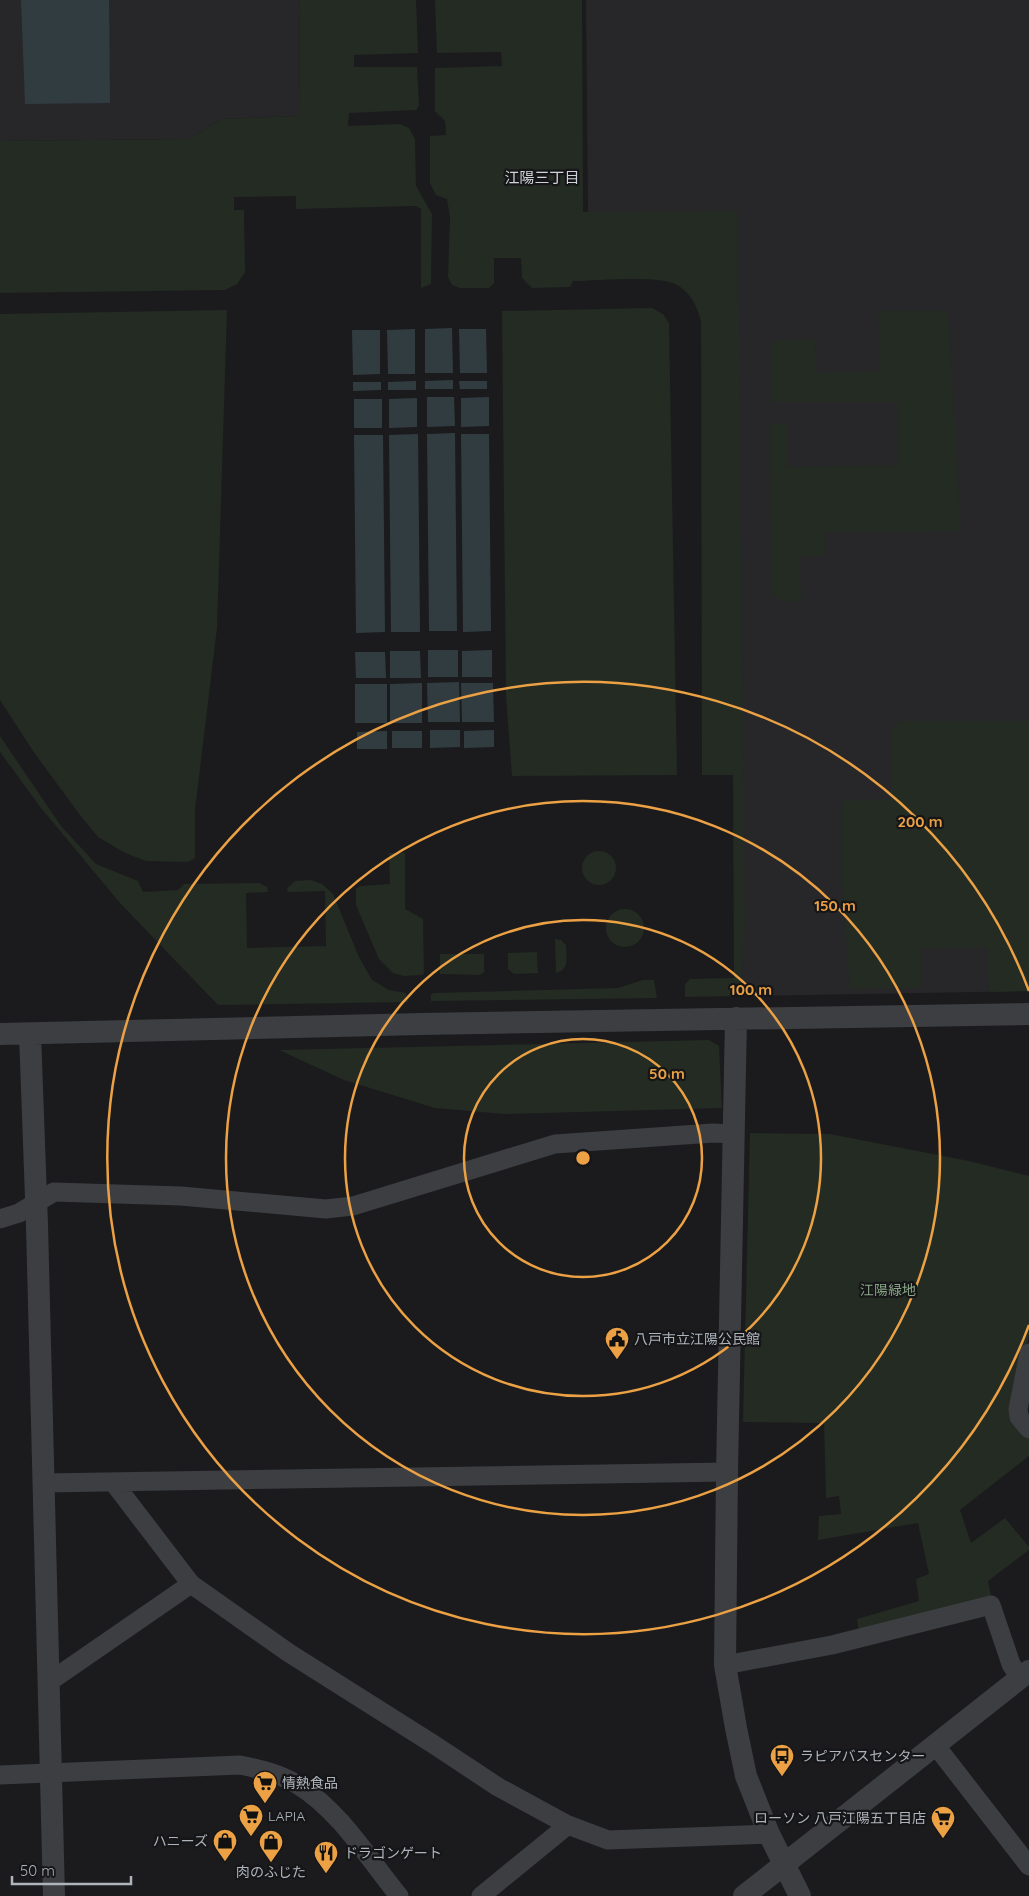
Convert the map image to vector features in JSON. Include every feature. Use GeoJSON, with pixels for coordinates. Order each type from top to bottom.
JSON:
{"type":"FeatureCollection","features":[{"type":"Feature","properties":{"kind":"street"},"geometry":{"type":"LineString","coordinates":[[0,1034],[736,1018],[1029,1014]]}},
{"type":"Feature","properties":{"kind":"street"},"geometry":{"type":"LineString","coordinates":[[736,1018],[725,1664],[746,1776],[769,1834],[800,1896]]}},
{"type":"Feature","properties":{"kind":"street"},"geometry":{"type":"LineString","coordinates":[[30,1034],[54,1896]]}},
{"type":"Feature","properties":{"kind":"street"},"geometry":{"type":"LineString","coordinates":[[0,1219],[19,1213],[54,1192],[181,1196],[326,1209],[353,1206],[555,1144],[713,1133],[734,1134]]}},
{"type":"Feature","properties":{"kind":"street"},"geometry":{"type":"LineString","coordinates":[[1029,1354],[1018,1409],[1019,1418],[1029,1429]]}},
{"type":"Feature","properties":{"kind":"street"},"geometry":{"type":"LineString","coordinates":[[44,1484],[727,1472]]}},
{"type":"Feature","properties":{"kind":"street"},"geometry":{"type":"LineString","coordinates":[[113,1482],[191,1584],[289,1653],[498,1787],[568,1826],[608,1840],[769,1834]]}},
{"type":"Feature","properties":{"kind":"street"},"geometry":{"type":"LineString","coordinates":[[48,1682],[191,1584]]}},
{"type":"Feature","properties":{"kind":"street"},"geometry":{"type":"LineString","coordinates":[[725,1664],[832,1645],[990,1605],[1010,1664],[1024,1675],[744,1896]]}},
{"type":"Feature","properties":{"kind":"street"},"geometry":{"type":"LineString","coordinates":[[936,1746],[1029,1866]]}},
{"type":"Feature","properties":{"kind":"street"},"geometry":{"type":"LineString","coordinates":[[0,1775],[240,1764],[263,1769],[297,1784],[338,1819],[399,1896]]}},
{"type":"Feature","properties":{"kind":"street"},"geometry":{"type":"LineString","coordinates":[[481,1896],[568,1826]]}},
{"type":"Feature","properties":{"kind":"shaded area"},"geometry":{"type":"Polygon","coordinates":[[[0,0],[300,0],[299,116],[221,119],[189,139],[0,141],[0,0]]]}},
{"type":"Feature","properties":{"kind":"shaded area"},"geometry":{"type":"Polygon","coordinates":[[[21,0],[109,0],[110,103],[25,104],[21,0]]]}},
{"type":"Feature","properties":{"kind":"shaded area"},"geometry":{"type":"Polygon","coordinates":[[[586,0],[1029,0],[1029,991],[741,996],[734,216],[588,217],[586,0]]]}},
{"type":"Feature","properties":{"kind":"shaded area"},"geometry":{"type":"Polygon","coordinates":[[[452,328],[453,373],[425,373],[425,329],[452,328]]]}},
{"type":"Feature","properties":{"kind":"shaded area"},"geometry":{"type":"Polygon","coordinates":[[[415,329],[415,374],[388,374],[387,330],[415,329]]]}},
{"type":"Feature","properties":{"kind":"shaded area"},"geometry":{"type":"Polygon","coordinates":[[[459,329],[486,329],[487,373],[460,373],[459,329]]]}},
{"type":"Feature","properties":{"kind":"shaded area"},"geometry":{"type":"Polygon","coordinates":[[[352,330],[380,330],[380,374],[353,375],[352,330]]]}},
{"type":"Feature","properties":{"kind":"shaded area"},"geometry":{"type":"Polygon","coordinates":[[[453,380],[453,389],[425,389],[425,381],[453,380]]]}},
{"type":"Feature","properties":{"kind":"shaded area"},"geometry":{"type":"Polygon","coordinates":[[[416,381],[416,390],[388,390],[388,382],[416,381]]]}},
{"type":"Feature","properties":{"kind":"shaded area"},"geometry":{"type":"Polygon","coordinates":[[[459,381],[487,381],[487,389],[460,389],[459,381]]]}},
{"type":"Feature","properties":{"kind":"shaded area"},"geometry":{"type":"Polygon","coordinates":[[[353,382],[381,382],[381,390],[353,391],[353,382]]]}},
{"type":"Feature","properties":{"kind":"shaded area"},"geometry":{"type":"Polygon","coordinates":[[[427,397],[454,397],[455,426],[427,427],[427,397]]]}},
{"type":"Feature","properties":{"kind":"shaded area"},"geometry":{"type":"Polygon","coordinates":[[[489,397],[489,426],[461,427],[461,398],[489,397]]]}},
{"type":"Feature","properties":{"kind":"shaded area"},"geometry":{"type":"Polygon","coordinates":[[[417,398],[417,427],[389,428],[389,399],[417,398]]]}},
{"type":"Feature","properties":{"kind":"shaded area"},"geometry":{"type":"Polygon","coordinates":[[[354,399],[382,399],[382,428],[354,428],[354,399]]]}},
{"type":"Feature","properties":{"kind":"shaded area"},"geometry":{"type":"Polygon","coordinates":[[[455,433],[457,631],[429,631],[427,434],[455,433]]]}},
{"type":"Feature","properties":{"kind":"shaded area"},"geometry":{"type":"Polygon","coordinates":[[[418,434],[420,632],[391,632],[389,435],[418,434]]]}},
{"type":"Feature","properties":{"kind":"shaded area"},"geometry":{"type":"Polygon","coordinates":[[[461,434],[489,434],[491,631],[463,632],[461,434]]]}},
{"type":"Feature","properties":{"kind":"shaded area"},"geometry":{"type":"Polygon","coordinates":[[[354,435],[383,435],[385,632],[356,633],[354,435]]]}},
{"type":"Feature","properties":{"kind":"shaded area"},"geometry":{"type":"Polygon","coordinates":[[[428,650],[458,650],[458,677],[428,677],[428,650]]]}},
{"type":"Feature","properties":{"kind":"shaded area"},"geometry":{"type":"Polygon","coordinates":[[[492,650],[492,677],[462,677],[462,651],[492,650]]]}},
{"type":"Feature","properties":{"kind":"shaded area"},"geometry":{"type":"Polygon","coordinates":[[[390,651],[420,651],[421,678],[390,678],[390,651]]]}},
{"type":"Feature","properties":{"kind":"shaded area"},"geometry":{"type":"Polygon","coordinates":[[[355,652],[385,652],[386,678],[356,678],[355,652]]]}},
{"type":"Feature","properties":{"kind":"shaded area"},"geometry":{"type":"Polygon","coordinates":[[[459,682],[460,722],[428,722],[427,683],[459,682]]]}},
{"type":"Feature","properties":{"kind":"shaded area"},"geometry":{"type":"Polygon","coordinates":[[[422,683],[422,723],[390,723],[390,684],[422,683]]]}},
{"type":"Feature","properties":{"kind":"shaded area"},"geometry":{"type":"Polygon","coordinates":[[[461,683],[493,683],[494,722],[462,722],[461,683]]]}},
{"type":"Feature","properties":{"kind":"shaded area"},"geometry":{"type":"Polygon","coordinates":[[[355,684],[387,684],[387,723],[355,723],[355,684]]]}},
{"type":"Feature","properties":{"kind":"shaded area"},"geometry":{"type":"Polygon","coordinates":[[[430,730],[460,730],[460,747],[430,748],[430,730]]]}},
{"type":"Feature","properties":{"kind":"shaded area"},"geometry":{"type":"Polygon","coordinates":[[[494,730],[494,747],[464,748],[464,731],[494,730]]]}},
{"type":"Feature","properties":{"kind":"shaded area"},"geometry":{"type":"Polygon","coordinates":[[[387,731],[387,749],[357,749],[357,732],[387,731]]]}},
{"type":"Feature","properties":{"kind":"shaded area"},"geometry":{"type":"Polygon","coordinates":[[[392,731],[422,731],[422,748],[392,748],[392,731]]]}},
{"type":"Feature","properties":{"kind":"green space"},"geometry":{"type":"Polygon","coordinates":[[[300,0],[416,0],[418,53],[354,55],[354,67],[417,67],[419,106],[416,110],[349,113],[348,126],[400,124],[409,128],[415,139],[416,186],[432,214],[431,284],[421,288],[421,209],[416,206],[296,209],[296,196],[234,197],[234,210],[244,210],[245,272],[237,284],[225,290],[0,293],[0,141],[189,139],[221,119],[299,116],[300,0]]]}},
{"type":"Feature","properties":{"kind":"green space"},"geometry":{"type":"Polygon","coordinates":[[[435,0],[582,0],[583,212],[737,211],[745,925],[741,981],[738,996],[685,997],[685,984],[690,979],[734,978],[733,775],[702,775],[700,316],[689,295],[680,287],[666,281],[626,279],[573,281],[570,287],[532,288],[522,278],[521,258],[494,258],[494,283],[489,288],[460,288],[452,285],[448,277],[450,217],[447,199],[436,195],[430,183],[430,136],[446,135],[445,121],[435,111],[435,68],[502,66],[501,52],[437,53],[435,0]]]}},
{"type":"Feature","properties":{"kind":"green space"},"geometry":{"type":"Polygon","coordinates":[[[652,308],[663,314],[669,323],[677,775],[512,776],[506,696],[502,311],[652,308]]]}},
{"type":"Feature","properties":{"kind":"green space"},"geometry":{"type":"Polygon","coordinates":[[[227,310],[217,628],[195,810],[195,858],[188,862],[146,861],[125,853],[98,837],[33,751],[0,700],[0,314],[227,310]]]}},
{"type":"Feature","properties":{"kind":"green space"},"geometry":{"type":"Polygon","coordinates":[[[878,311],[948,311],[961,531],[826,532],[825,556],[800,557],[801,601],[784,602],[771,594],[770,424],[787,423],[788,467],[898,465],[898,402],[771,402],[772,341],[815,339],[816,373],[880,371],[878,311]]]}},
{"type":"Feature","properties":{"kind":"green space"},"geometry":{"type":"Polygon","coordinates":[[[901,721],[1029,721],[1029,991],[989,992],[988,947],[921,949],[922,988],[850,989],[842,884],[842,801],[891,799],[891,728],[901,721]]]}},
{"type":"Feature","properties":{"kind":"green space"},"geometry":{"type":"Polygon","coordinates":[[[0,736],[61,826],[96,864],[138,881],[143,892],[178,890],[184,884],[259,883],[267,887],[268,892],[246,893],[247,948],[326,946],[325,891],[288,892],[287,888],[295,881],[311,880],[322,884],[333,894],[359,957],[372,980],[389,990],[406,993],[408,1002],[218,1005],[120,903],[41,808],[0,752],[0,736]]]}},
{"type":"Feature","properties":{"kind":"green space"},"geometry":{"type":"Polygon","coordinates":[[[599,851],[611,856],[616,868],[611,880],[599,885],[587,880],[582,868],[587,856],[599,851]]]}},
{"type":"Feature","properties":{"kind":"green space"},"geometry":{"type":"Polygon","coordinates":[[[389,853],[405,853],[405,909],[423,919],[424,973],[422,975],[404,976],[393,973],[379,959],[356,905],[356,889],[360,886],[390,884],[389,853]]]}},
{"type":"Feature","properties":{"kind":"green space"},"geometry":{"type":"Polygon","coordinates":[[[625,909],[638,915],[644,928],[638,941],[625,947],[612,941],[606,928],[612,915],[625,909]]]}},
{"type":"Feature","properties":{"kind":"green space"},"geometry":{"type":"Polygon","coordinates":[[[555,939],[561,940],[566,945],[565,966],[556,973],[555,939]]]}},
{"type":"Feature","properties":{"kind":"green space"},"geometry":{"type":"Polygon","coordinates":[[[537,952],[538,973],[514,974],[508,969],[508,953],[537,952]]]}},
{"type":"Feature","properties":{"kind":"green space"},"geometry":{"type":"Polygon","coordinates":[[[440,954],[484,954],[484,972],[480,975],[440,974],[440,954]]]}},
{"type":"Feature","properties":{"kind":"green space"},"geometry":{"type":"Polygon","coordinates":[[[643,980],[654,980],[657,998],[431,1001],[433,993],[618,988],[643,980]]]}},
{"type":"Feature","properties":{"kind":"green space"},"geometry":{"type":"Polygon","coordinates":[[[709,1040],[719,1046],[722,1108],[505,1114],[435,1108],[344,1080],[279,1050],[709,1040]]]}},
{"type":"Feature","properties":{"kind":"green space","name":"江陽緑地"},"geometry":{"type":"Polygon","coordinates":[[[750,1133],[830,1134],[969,1161],[1029,1176],[1029,1335],[1011,1420],[1029,1439],[1029,1456],[960,1510],[971,1543],[1005,1518],[1029,1547],[1029,1550],[988,1581],[992,1600],[859,1632],[857,1619],[919,1601],[916,1579],[929,1574],[918,1523],[818,1540],[819,1516],[841,1514],[839,1496],[826,1498],[824,1423],[743,1422],[750,1133]]]}},
{"type":"Feature","properties":{"kind":"place","name":"八戸市立江陽公民館"},"geometry":{"type":"Point","coordinates":[617,1360]}},
{"type":"Feature","properties":{"kind":"place","name":"ラピアバスセンター"},"geometry":{"type":"Point","coordinates":[782,1777]}},
{"type":"Feature","properties":{"kind":"place","name":"情熱食品"},"geometry":{"type":"Point","coordinates":[265,1804]}},
{"type":"Feature","properties":{"kind":"place","name":"LAPIA"},"geometry":{"type":"Point","coordinates":[251,1837]}},
{"type":"Feature","properties":{"kind":"place","name":"ローソン 八戸江陽五丁目店"},"geometry":{"type":"Point","coordinates":[943,1839]}},
{"type":"Feature","properties":{"kind":"place","name":"ハニーズ"},"geometry":{"type":"Point","coordinates":[225,1862]}},
{"type":"Feature","properties":{"kind":"place","name":"肉のふじた"},"geometry":{"type":"Point","coordinates":[271,1863]}},
{"type":"Feature","properties":{"kind":"place","name":"ドラゴンゲート"},"geometry":{"type":"Point","coordinates":[326,1874]}},
{"type":"Feature","properties":{"kind":"district","name":"江陽三丁目"},"geometry":{"type":"Point","coordinates":[542,178]}}]}
